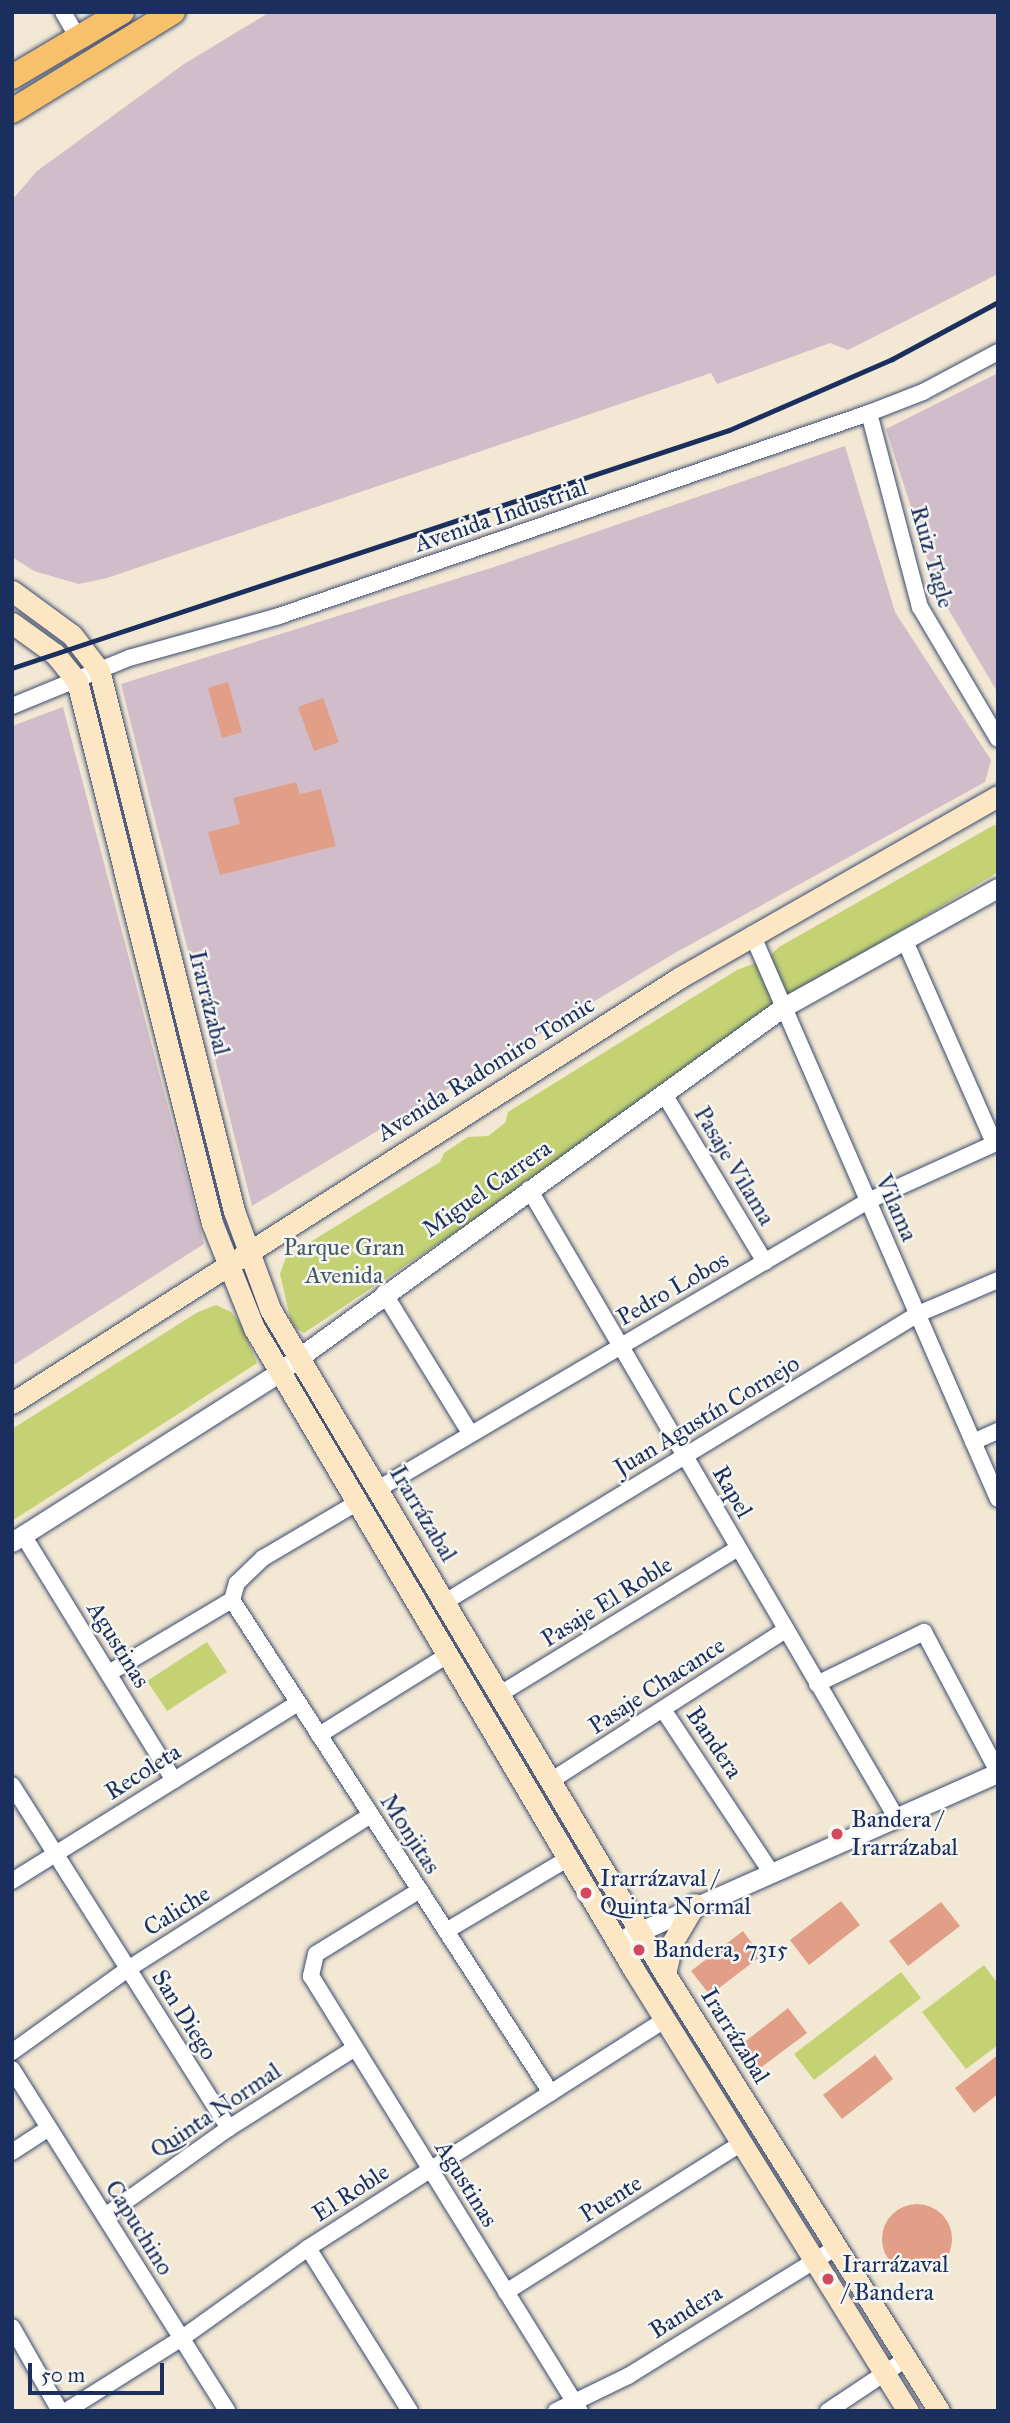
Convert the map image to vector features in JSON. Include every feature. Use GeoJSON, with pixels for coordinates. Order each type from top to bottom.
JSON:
{"type":"FeatureCollection","features":[{"type":"Feature","properties":{"kind":"main road"},"geometry":{"type":"LineString","coordinates":[[12,78],[122,12]]}},
{"type":"Feature","properties":{"kind":"main road"},"geometry":{"type":"LineString","coordinates":[[12,111],[23,93],[173,12]]}},
{"type":"Feature","properties":{"kind":"main road"},"geometry":{"type":"LineString","coordinates":[[12,119],[37,63]]}},
{"type":"Feature","properties":{"kind":"main road","name":"Irarrázabal"},"geometry":{"type":"LineString","coordinates":[[12,591],[72,635],[99,670],[248,1253],[270,1309],[665,1974],[939,2411]]}},
{"type":"Feature","properties":{"kind":"main road","name":"Irarrázabal"},"geometry":{"type":"LineString","coordinates":[[12,623],[55,653],[77,681],[212,1223],[228,1266],[279,1372],[740,2144],[908,2411]]}},
{"type":"Feature","properties":{"kind":"main road","name":"Avenida Radomiro Tomic"},"geometry":{"type":"LineString","coordinates":[[12,1403],[752,934],[998,796]]}},
{"type":"Feature","properties":{"kind":"main road"},"geometry":{"type":"LineString","coordinates":[[665,1974],[672,1943],[695,1904]]}},
{"type":"Feature","properties":{"kind":"street"},"geometry":{"type":"LineString","coordinates":[[63,12],[78,38]]}},
{"type":"Feature","properties":{"kind":"street","name":"Avenida Industrial"},"geometry":{"type":"LineString","coordinates":[[12,706],[99,670],[279,616],[869,413],[923,392],[998,352]]}},
{"type":"Feature","properties":{"kind":"street","name":"Ruiz Tagle"},"geometry":{"type":"LineString","coordinates":[[869,413],[920,607],[998,739]]}},
{"type":"Feature","properties":{"kind":"street","name":"Miguel Carrera"},"geometry":{"type":"LineString","coordinates":[[18,1538],[279,1372],[384,1293],[782,1008],[998,888]]}},
{"type":"Feature","properties":{"kind":"street","name":"Vilama"},"geometry":{"type":"LineString","coordinates":[[752,934],[998,1499]]}},
{"type":"Feature","properties":{"kind":"street"},"geometry":{"type":"LineString","coordinates":[[905,941],[996,1142]]}},
{"type":"Feature","properties":{"kind":"street","name":"Pasaje Vilama"},"geometry":{"type":"LineString","coordinates":[[664,1094],[765,1262]]}},
{"type":"Feature","properties":{"kind":"street","name":"Pedro Lobos"},"geometry":{"type":"LineString","coordinates":[[378,1489],[868,1201],[996,1142]]}},
{"type":"Feature","properties":{"kind":"street","name":"Rapel"},"geometry":{"type":"LineString","coordinates":[[529,1189],[896,1818]]}},
{"type":"Feature","properties":{"kind":"street","name":"Juan Agustín Cornejo"},"geometry":{"type":"LineString","coordinates":[[445,1602],[918,1314],[998,1279]]}},
{"type":"Feature","properties":{"kind":"street"},"geometry":{"type":"LineString","coordinates":[[384,1293],[470,1433]]}},
{"type":"Feature","properties":{"kind":"street"},"geometry":{"type":"LineString","coordinates":[[973,1442],[998,1431]]}},
{"type":"Feature","properties":{"kind":"street"},"geometry":{"type":"LineString","coordinates":[[109,1674],[232,1600],[237,1583],[263,1558],[358,1502]]}},
{"type":"Feature","properties":{"kind":"street","name":"Agustinas"},"geometry":{"type":"LineString","coordinates":[[18,1538],[109,1674],[174,1780]]}},
{"type":"Feature","properties":{"kind":"street","name":"Pasaje El Roble"},"geometry":{"type":"LineString","coordinates":[[500,1694],[738,1548]]}},
{"type":"Feature","properties":{"kind":"street","name":"Monjitas"},"geometry":{"type":"LineString","coordinates":[[232,1600],[551,2093]]}},
{"type":"Feature","properties":{"kind":"street","name":"Pasaje Chacance"},"geometry":{"type":"LineString","coordinates":[[552,1780],[664,1711],[786,1630]]}},
{"type":"Feature","properties":{"kind":"street"},"geometry":{"type":"LineString","coordinates":[[618,1941],[640,1928],[998,1773],[924,1632],[817,1684]]}},
{"type":"Feature","properties":{"kind":"street"},"geometry":{"type":"LineString","coordinates":[[319,1735],[449,1654]]}},
{"type":"Feature","properties":{"kind":"street","name":"Recoleta"},"geometry":{"type":"LineString","coordinates":[[12,1881],[298,1703]]}},
{"type":"Feature","properties":{"kind":"street","name":"Bandera"},"geometry":{"type":"LineString","coordinates":[[664,1711],[771,1872]]}},
{"type":"Feature","properties":{"kind":"street","name":"San Diego"},"geometry":{"type":"LineString","coordinates":[[12,1785],[229,2128]]}},
{"type":"Feature","properties":{"kind":"street","name":"Caliche"},"geometry":{"type":"LineString","coordinates":[[12,2052],[128,1969],[371,1815]]}},
{"type":"Feature","properties":{"kind":"street"},"geometry":{"type":"LineString","coordinates":[[446,1931],[569,1858]]}},
{"type":"Feature","properties":{"kind":"street","name":"Agustinas"},"geometry":{"type":"LineString","coordinates":[[420,1890],[316,1954],[310,1970],[314,1981],[577,2407]]}},
{"type":"Feature","properties":{"kind":"street","name":"El Roble"},"geometry":{"type":"LineString","coordinates":[[66,2411],[182,2338],[309,2248],[665,2020]]}},
{"type":"Feature","properties":{"kind":"street","name":"Quinta Normal"},"geometry":{"type":"LineString","coordinates":[[104,2216],[229,2128],[355,2048]]}},
{"type":"Feature","properties":{"kind":"street","name":"Capuchino"},"geometry":{"type":"LineString","coordinates":[[12,2069],[228,2411]]}},
{"type":"Feature","properties":{"kind":"street"},"geometry":{"type":"LineString","coordinates":[[12,2152],[49,2128]]}},
{"type":"Feature","properties":{"kind":"street","name":"Puente"},"geometry":{"type":"LineString","coordinates":[[506,2292],[740,2144]]}},
{"type":"Feature","properties":{"kind":"street","name":"Bandera"},"geometry":{"type":"LineString","coordinates":[[556,2411],[577,2407],[836,2247]]}},
{"type":"Feature","properties":{"kind":"street"},"geometry":{"type":"LineString","coordinates":[[309,2248],[410,2411]]}},
{"type":"Feature","properties":{"kind":"street"},"geometry":{"type":"LineString","coordinates":[[12,2327],[60,2411]]}},
{"type":"Feature","properties":{"kind":"street"},"geometry":{"type":"LineString","coordinates":[[828,2411],[906,2359]]}},
{"type":"Feature","properties":{"kind":"shaded area"},"geometry":{"type":"Polygon","coordinates":[[[270,12],[998,12],[998,274],[848,350],[830,343],[717,384],[711,373],[107,578],[79,584],[34,571],[12,557],[12,200],[37,171],[184,64],[270,12]]]}},
{"type":"Feature","properties":{"kind":"shaded area"},"geometry":{"type":"Polygon","coordinates":[[[998,373],[998,693],[938,592],[886,429],[998,373]]]}},
{"type":"Feature","properties":{"kind":"shaded area"},"geometry":{"type":"Polygon","coordinates":[[[845,446],[895,612],[991,760],[985,782],[675,953],[252,1206],[121,684],[494,567],[845,446]]]}},
{"type":"Feature","properties":{"kind":"shaded area"},"geometry":{"type":"Polygon","coordinates":[[[63,707],[204,1244],[12,1366],[12,726],[63,707]]]}},
{"type":"Feature","properties":{"kind":"green space","name":"Parque Gran Avenida"},"geometry":{"type":"Polygon","coordinates":[[[994,825],[998,826],[998,872],[779,1004],[526,1185],[304,1333],[292,1326],[280,1274],[286,1257],[440,1162],[444,1153],[468,1137],[488,1136],[505,1123],[508,1112],[737,970],[766,959],[779,947],[994,825]]]}},
{"type":"Feature","properties":{"kind":"green space","name":"Parque Gran Avenida"},"geometry":{"type":"Polygon","coordinates":[[[216,1305],[231,1312],[241,1324],[257,1363],[12,1521],[12,1429],[198,1312],[216,1305]]]}},
{"type":"Feature","properties":{"kind":"green space"},"geometry":{"type":"Polygon","coordinates":[[[207,1642],[227,1672],[167,1711],[147,1681],[207,1642]]]}},
{"type":"Feature","properties":{"kind":"green space"},"geometry":{"type":"Polygon","coordinates":[[[984,1965],[998,1984],[998,2045],[966,2069],[922,2012],[984,1965]]]}},
{"type":"Feature","properties":{"kind":"green space"},"geometry":{"type":"Polygon","coordinates":[[[901,1972],[921,1998],[814,2080],[794,2054],[901,1972]]]}},
{"type":"Feature","properties":{"kind":"building"},"geometry":{"type":"Polygon","coordinates":[[[228,682],[242,732],[222,738],[208,688],[228,682]]]}},
{"type":"Feature","properties":{"kind":"building"},"geometry":{"type":"Polygon","coordinates":[[[323,698],[339,742],[314,751],[298,707],[323,698]]]}},
{"type":"Feature","properties":{"kind":"building"},"geometry":{"type":"Polygon","coordinates":[[[296,782],[300,794],[321,789],[336,846],[220,875],[208,832],[240,824],[233,798],[296,782]]]}},
{"type":"Feature","properties":{"kind":"building"},"geometry":{"type":"Polygon","coordinates":[[[841,1901],[860,1925],[809,1965],[790,1940],[841,1901]]]}},
{"type":"Feature","properties":{"kind":"building"},"geometry":{"type":"Polygon","coordinates":[[[941,1902],[960,1926],[908,1966],[889,1941],[941,1902]]]}},
{"type":"Feature","properties":{"kind":"building"},"geometry":{"type":"Polygon","coordinates":[[[743,1931],[761,1956],[710,1995],[691,1971],[743,1931]]]}},
{"type":"Feature","properties":{"kind":"building"},"geometry":{"type":"Polygon","coordinates":[[[788,2008],[807,2033],[755,2072],[737,2048],[788,2008]]]}},
{"type":"Feature","properties":{"kind":"building"},"geometry":{"type":"Polygon","coordinates":[[[875,2055],[893,2079],[842,2119],[823,2095],[875,2055]]]}},
{"type":"Feature","properties":{"kind":"building"},"geometry":{"type":"Polygon","coordinates":[[[998,2055],[998,2094],[974,2113],[955,2088],[998,2055]]]}},
{"type":"Feature","properties":{"kind":"building"},"geometry":{"type":"Polygon","coordinates":[[[917,2204],[936,2210],[946,2220],[952,2239],[946,2258],[936,2268],[917,2274],[898,2268],[888,2258],[882,2239],[888,2220],[898,2210],[917,2204]]]}},
{"type":"Feature","properties":{"kind":"railway"},"geometry":{"type":"LineString","coordinates":[[12,668],[729,430],[892,359],[998,302]]}},
{"type":"Feature","properties":{"kind":"place","name":"Bandera / Irarrázabal"},"geometry":{"type":"Point","coordinates":[837,1834]}},
{"type":"Feature","properties":{"kind":"place","name":"Irarrázaval / Quinta Normal"},"geometry":{"type":"Point","coordinates":[586,1893]}},
{"type":"Feature","properties":{"kind":"place","name":"Bandera, 7315"},"geometry":{"type":"Point","coordinates":[639,1950]}},
{"type":"Feature","properties":{"kind":"place","name":"Irarrázaval / Bandera"},"geometry":{"type":"Point","coordinates":[828,2279]}}]}
